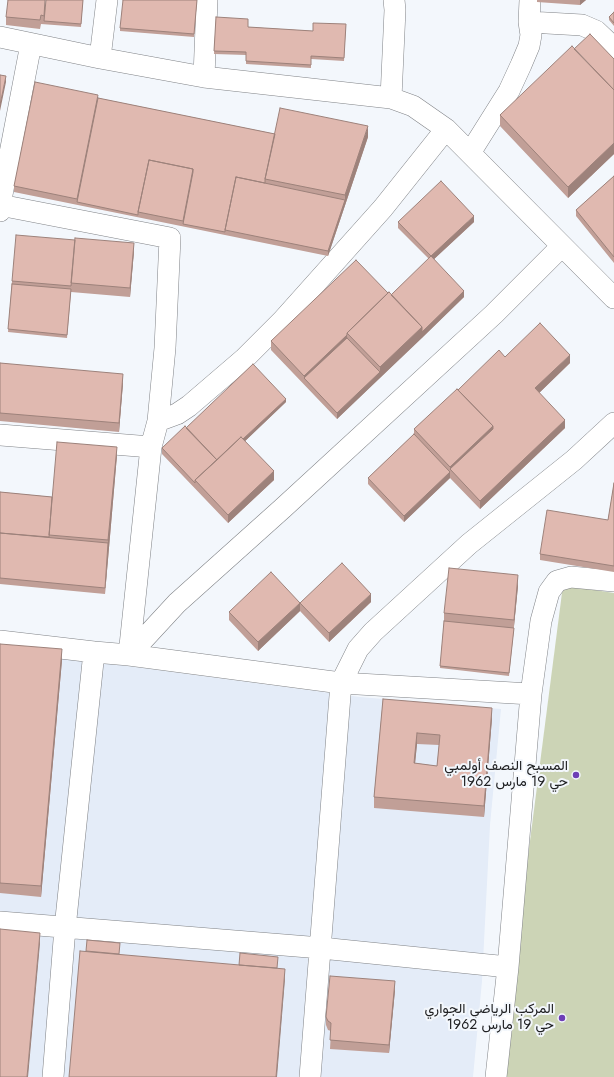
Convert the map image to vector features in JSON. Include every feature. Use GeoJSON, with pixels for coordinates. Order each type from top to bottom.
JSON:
{"type":"FeatureCollection","features":[{"type":"Feature","properties":{"kind":"street"},"geometry":{"type":"LineString","coordinates":[[100,58],[107,0]]}},
{"type":"Feature","properties":{"kind":"street"},"geometry":{"type":"LineString","coordinates":[[204,77],[207,0]]}},
{"type":"Feature","properties":{"kind":"street"},"geometry":{"type":"LineString","coordinates":[[391,98],[395,10],[394,0]]}},
{"type":"Feature","properties":{"kind":"street"},"geometry":{"type":"LineString","coordinates":[[470,153],[509,91],[529,46],[531,35],[529,22],[530,0]]}},
{"type":"Feature","properties":{"kind":"street"},"geometry":{"type":"LineString","coordinates":[[529,22],[582,25],[596,32],[614,48]]}},
{"type":"Feature","properties":{"kind":"street"},"geometry":{"type":"LineString","coordinates":[[0,37],[100,58],[204,77],[391,98],[413,106],[446,129],[614,298]]}},
{"type":"Feature","properties":{"kind":"street"},"geometry":{"type":"LineString","coordinates":[[0,211],[31,44]]}},
{"type":"Feature","properties":{"kind":"street"},"geometry":{"type":"LineString","coordinates":[[158,421],[177,414],[189,406],[245,358],[282,322],[383,208],[446,129]]}},
{"type":"Feature","properties":{"kind":"street"},"geometry":{"type":"LineString","coordinates":[[0,205],[170,238],[165,348],[158,421],[151,447],[129,655]]}},
{"type":"Feature","properties":{"kind":"street"},"geometry":{"type":"LineString","coordinates":[[129,655],[177,604],[488,319],[562,246]]}},
{"type":"Feature","properties":{"kind":"street"},"geometry":{"type":"LineString","coordinates":[[310,1077],[341,683],[358,649],[373,632],[469,544],[574,460],[614,423]]}},
{"type":"Feature","properties":{"kind":"street"},"geometry":{"type":"LineString","coordinates":[[0,435],[151,447]]}},
{"type":"Feature","properties":{"kind":"street"},"geometry":{"type":"LineString","coordinates":[[496,1077],[508,966],[531,694],[541,621],[546,600],[553,586],[557,582],[571,577],[614,581]]}},
{"type":"Feature","properties":{"kind":"street"},"geometry":{"type":"LineString","coordinates":[[0,640],[129,655],[341,683],[531,694]]}},
{"type":"Feature","properties":{"kind":"street"},"geometry":{"type":"LineString","coordinates":[[53,1077],[65,928],[94,652]]}},
{"type":"Feature","properties":{"kind":"street"},"geometry":{"type":"LineString","coordinates":[[0,922],[320,948],[508,966]]}},
{"type":"Feature","properties":{"kind":"shaded area"},"geometry":{"type":"Polygon","coordinates":[[[0,651],[59,657],[360,697],[501,709],[490,825],[482,981],[473,1077],[0,1077],[0,651]]]}},
{"type":"Feature","properties":{"kind":"green space","name":"المسبح النصف أولمبي حي 19 مارس 1962"},"geometry":{"type":"Polygon","coordinates":[[[563,585],[614,593],[614,1077],[505,1077],[515,957],[563,585]]]}},
{"type":"Feature","properties":{"kind":"building"},"geometry":{"type":"Polygon","coordinates":[[[8,0],[45,0],[44,16],[41,15],[40,20],[6,17],[8,0]]]}},
{"type":"Feature","properties":{"kind":"building"},"geometry":{"type":"Polygon","coordinates":[[[46,0],[83,0],[81,24],[44,21],[46,0]]]}},
{"type":"Feature","properties":{"kind":"building"},"geometry":{"type":"Polygon","coordinates":[[[123,0],[197,0],[194,34],[120,28],[123,0]]]}},
{"type":"Feature","properties":{"kind":"building"},"geometry":{"type":"Polygon","coordinates":[[[614,12],[614,23],[609,17],[614,12]]]}},
{"type":"Feature","properties":{"kind":"building"},"geometry":{"type":"Polygon","coordinates":[[[216,17],[248,19],[248,27],[313,31],[313,23],[346,24],[344,58],[311,56],[311,65],[246,61],[246,52],[214,51],[216,17]]]}},
{"type":"Feature","properties":{"kind":"building"},"geometry":{"type":"Polygon","coordinates":[[[590,34],[614,59],[614,90],[574,49],[590,34]]]}},
{"type":"Feature","properties":{"kind":"building"},"geometry":{"type":"Polygon","coordinates":[[[572,46],[614,90],[614,143],[568,187],[500,115],[572,46]]]}},
{"type":"Feature","properties":{"kind":"building"},"geometry":{"type":"Polygon","coordinates":[[[0,75],[6,76],[0,105],[0,75]]]}},
{"type":"Feature","properties":{"kind":"building"},"geometry":{"type":"Polygon","coordinates":[[[35,82],[98,95],[77,199],[14,186],[35,82]]]}},
{"type":"Feature","properties":{"kind":"building"},"geometry":{"type":"Polygon","coordinates":[[[98,98],[275,134],[265,183],[236,177],[225,232],[183,224],[193,169],[149,160],[138,215],[77,202],[98,98]]]}},
{"type":"Feature","properties":{"kind":"building"},"geometry":{"type":"Polygon","coordinates":[[[280,108],[368,126],[345,195],[265,179],[280,108]]]}},
{"type":"Feature","properties":{"kind":"building"},"geometry":{"type":"Polygon","coordinates":[[[149,160],[193,169],[183,221],[138,212],[149,160]]]}},
{"type":"Feature","properties":{"kind":"building"},"geometry":{"type":"Polygon","coordinates":[[[614,176],[614,257],[576,210],[614,176]]]}},
{"type":"Feature","properties":{"kind":"building"},"geometry":{"type":"Polygon","coordinates":[[[236,177],[345,200],[328,251],[225,230],[236,177]]]}},
{"type":"Feature","properties":{"kind":"building"},"geometry":{"type":"Polygon","coordinates":[[[441,181],[474,216],[431,256],[398,222],[441,181]]]}},
{"type":"Feature","properties":{"kind":"building"},"geometry":{"type":"Polygon","coordinates":[[[16,235],[75,240],[71,286],[12,281],[16,235]]]}},
{"type":"Feature","properties":{"kind":"building"},"geometry":{"type":"Polygon","coordinates":[[[75,238],[134,243],[130,288],[71,283],[75,238]]]}},
{"type":"Feature","properties":{"kind":"building"},"geometry":{"type":"Polygon","coordinates":[[[431,256],[464,291],[422,332],[422,327],[391,295],[431,256]]]}},
{"type":"Feature","properties":{"kind":"building"},"geometry":{"type":"Polygon","coordinates":[[[356,260],[388,293],[304,376],[271,341],[356,260]]]}},
{"type":"Feature","properties":{"kind":"building"},"geometry":{"type":"Polygon","coordinates":[[[12,284],[71,289],[67,335],[8,329],[12,284]]]}},
{"type":"Feature","properties":{"kind":"building"},"geometry":{"type":"Polygon","coordinates":[[[389,292],[422,327],[380,367],[347,333],[389,292]]]}},
{"type":"Feature","properties":{"kind":"building"},"geometry":{"type":"Polygon","coordinates":[[[540,323],[570,355],[535,388],[565,420],[480,501],[450,469],[493,429],[493,426],[458,390],[499,350],[505,357],[540,323]]]}},
{"type":"Feature","properties":{"kind":"building"},"geometry":{"type":"Polygon","coordinates":[[[347,338],[380,372],[337,413],[304,378],[347,338]]]}},
{"type":"Feature","properties":{"kind":"building"},"geometry":{"type":"Polygon","coordinates":[[[0,363],[123,374],[119,423],[0,413],[0,363]]]}},
{"type":"Feature","properties":{"kind":"building"},"geometry":{"type":"Polygon","coordinates":[[[253,364],[286,399],[243,439],[241,437],[217,460],[186,428],[253,364]]]}},
{"type":"Feature","properties":{"kind":"building"},"geometry":{"type":"Polygon","coordinates":[[[457,389],[493,426],[450,467],[414,429],[457,389]]]}},
{"type":"Feature","properties":{"kind":"building"},"geometry":{"type":"Polygon","coordinates":[[[185,426],[217,460],[195,480],[195,483],[162,448],[185,426]]]}},
{"type":"Feature","properties":{"kind":"building"},"geometry":{"type":"Polygon","coordinates":[[[414,434],[450,472],[404,516],[368,478],[414,434]]]}},
{"type":"Feature","properties":{"kind":"building"},"geometry":{"type":"Polygon","coordinates":[[[241,437],[274,471],[228,515],[195,480],[241,437]]]}},
{"type":"Feature","properties":{"kind":"building"},"geometry":{"type":"Polygon","coordinates":[[[57,442],[117,447],[108,540],[49,535],[57,442]]]}},
{"type":"Feature","properties":{"kind":"building"},"geometry":{"type":"Polygon","coordinates":[[[614,483],[614,566],[540,554],[547,510],[608,520],[614,483]]]}},
{"type":"Feature","properties":{"kind":"building"},"geometry":{"type":"Polygon","coordinates":[[[0,492],[52,497],[49,537],[0,533],[0,492]]]}},
{"type":"Feature","properties":{"kind":"building"},"geometry":{"type":"Polygon","coordinates":[[[0,533],[108,543],[105,588],[0,578],[0,533]]]}},
{"type":"Feature","properties":{"kind":"building"},"geometry":{"type":"Polygon","coordinates":[[[342,563],[371,594],[329,633],[300,603],[342,563]]]}},
{"type":"Feature","properties":{"kind":"building"},"geometry":{"type":"Polygon","coordinates":[[[449,568],[518,575],[514,620],[444,613],[449,568]]]}},
{"type":"Feature","properties":{"kind":"building"},"geometry":{"type":"Polygon","coordinates":[[[271,572],[300,603],[258,642],[229,612],[271,572]]]}},
{"type":"Feature","properties":{"kind":"building"},"geometry":{"type":"Polygon","coordinates":[[[444,621],[514,628],[509,673],[440,666],[444,621]]]}},
{"type":"Feature","properties":{"kind":"building"},"geometry":{"type":"Polygon","coordinates":[[[0,644],[62,649],[41,886],[0,883],[0,644]]]}},
{"type":"Feature","properties":{"kind":"building"},"geometry":{"type":"Polygon","coordinates":[[[383,699],[492,708],[484,806],[374,797],[383,699]],[[417,733],[414,763],[437,766],[440,735],[417,733]]]}},
{"type":"Feature","properties":{"kind":"building"},"geometry":{"type":"Polygon","coordinates":[[[0,929],[40,933],[27,1077],[0,1077],[0,929]]]}},
{"type":"Feature","properties":{"kind":"building"},"geometry":{"type":"Polygon","coordinates":[[[87,940],[120,943],[119,954],[86,951],[87,940]]]}},
{"type":"Feature","properties":{"kind":"building"},"geometry":{"type":"Polygon","coordinates":[[[80,951],[285,969],[276,1077],[69,1077],[80,951]]]}},
{"type":"Feature","properties":{"kind":"building"},"geometry":{"type":"Polygon","coordinates":[[[240,953],[278,957],[277,968],[239,965],[240,953]]]}},
{"type":"Feature","properties":{"kind":"building"},"geometry":{"type":"Polygon","coordinates":[[[330,976],[395,981],[389,1045],[330,1040],[331,1023],[326,1017],[330,976]]]}},
{"type":"Feature","properties":{"kind":"place","name":"المسبح النصف أولمبي حي 19 مارس 1962"},"geometry":{"type":"Point","coordinates":[576,775]}},
{"type":"Feature","properties":{"kind":"place","name":"المركب الرياضي الجواري حي 19 مارس 1962"},"geometry":{"type":"Point","coordinates":[562,1018]}}]}
